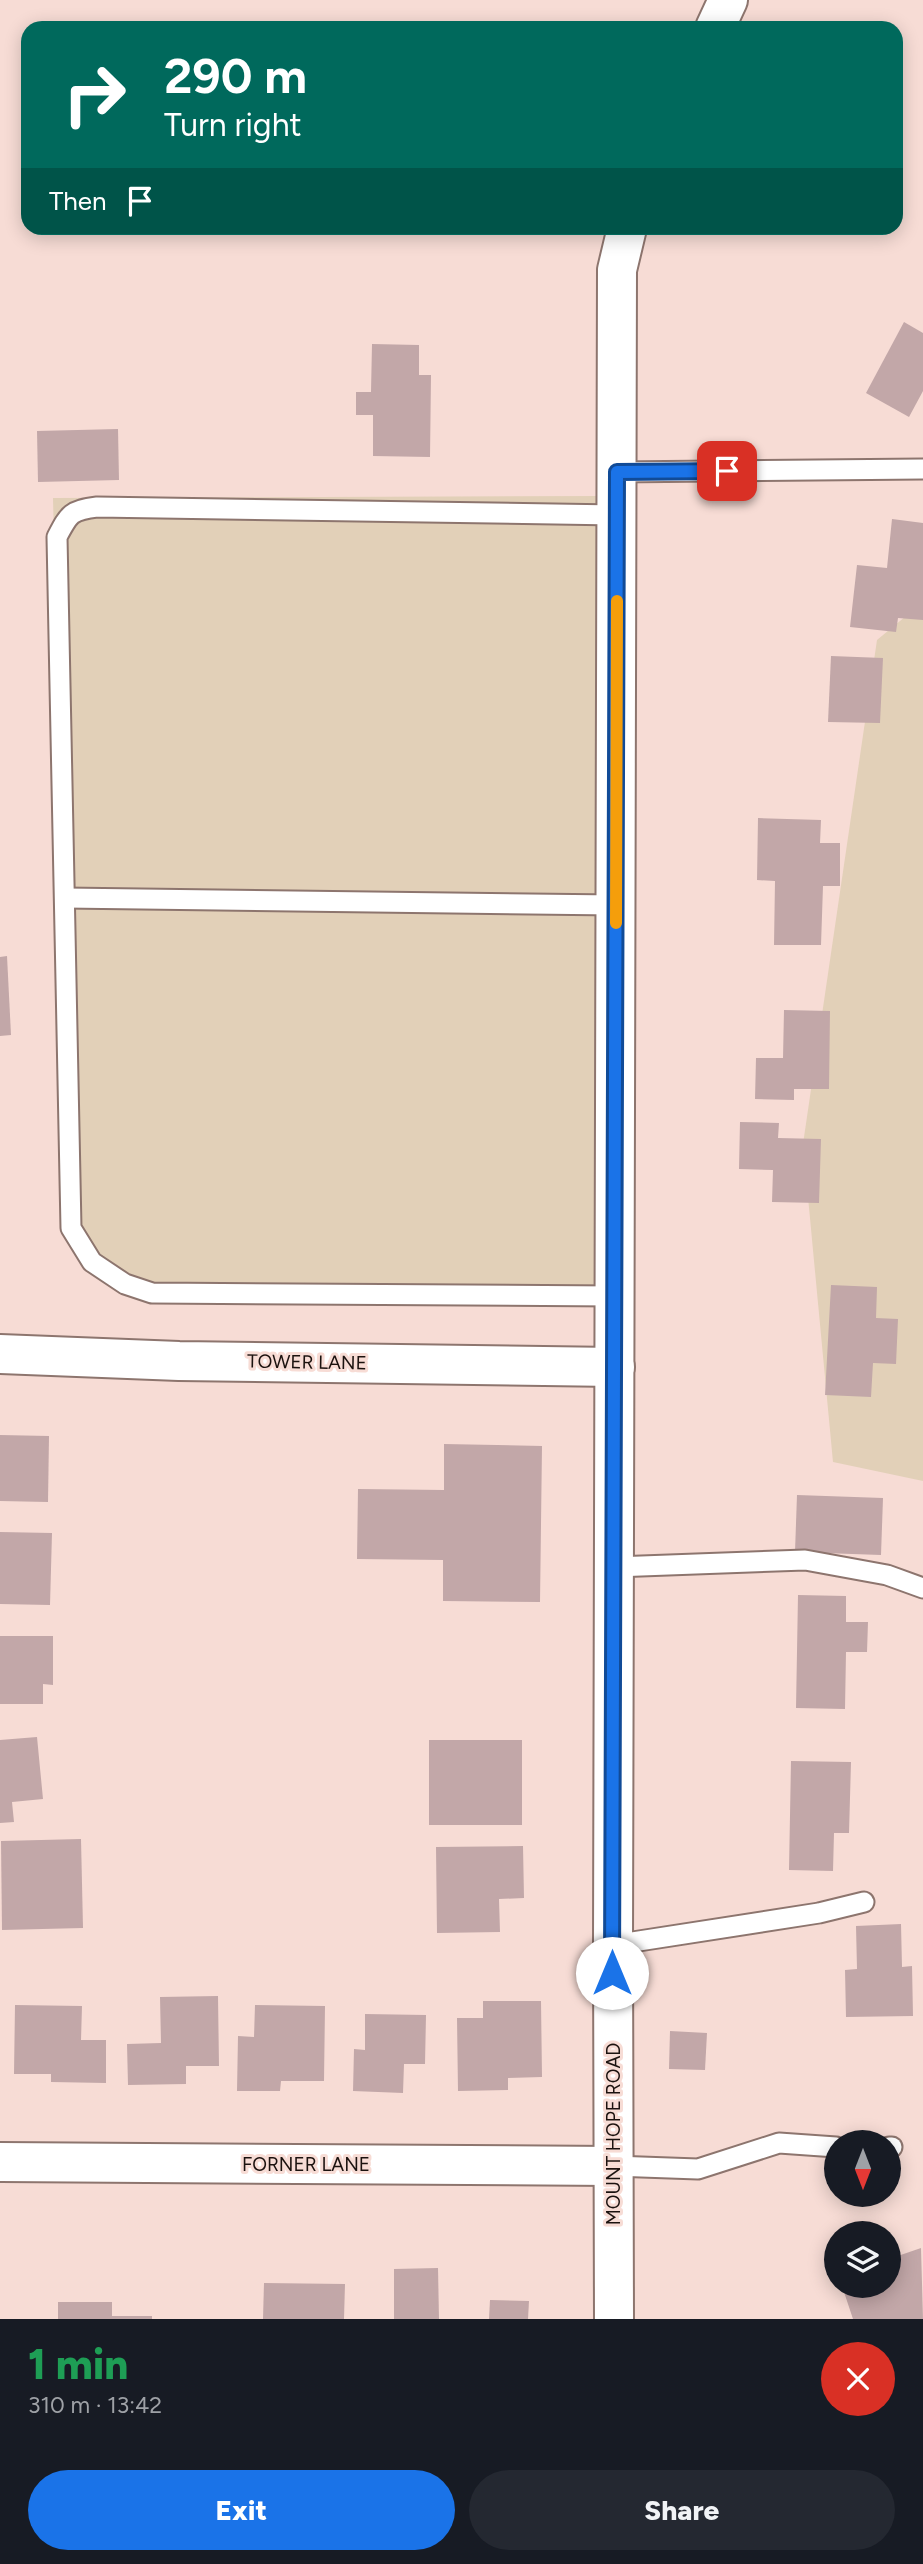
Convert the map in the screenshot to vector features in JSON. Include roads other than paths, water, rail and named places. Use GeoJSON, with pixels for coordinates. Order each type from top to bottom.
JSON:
{"type":"FeatureCollection","features":[{"type":"Feature","properties":{"kind":"street"},"geometry":{"type":"LineString","coordinates":[[718,21],[728,0]]}},
{"type":"Feature","properties":{"kind":"street","name":"MOUNT HOPE ROAD"},"geometry":{"type":"LineString","coordinates":[[614,2319],[612,1945],[617,270],[625,235]]}},
{"type":"Feature","properties":{"kind":"street","name":"TOWER LANE"},"geometry":{"type":"LineString","coordinates":[[0,1354],[179,1361],[615,1367]]}},
{"type":"Feature","properties":{"kind":"street","name":"FORNER LANE"},"geometry":{"type":"LineString","coordinates":[[0,2162],[612,2166]]}},
{"type":"Feature","properties":{"kind":"lane"},"geometry":{"type":"LineString","coordinates":[[617,472],[923,469]]}},
{"type":"Feature","properties":{"kind":"lane"},"geometry":{"type":"LineString","coordinates":[[615,1296],[152,1293],[125,1284],[92,1262],[71,1228],[57,537],[67,518],[76,509],[97,507],[617,516]]}},
{"type":"Feature","properties":{"kind":"lane"},"geometry":{"type":"LineString","coordinates":[[65,898],[616,905]]}},
{"type":"Feature","properties":{"kind":"lane"},"geometry":{"type":"LineString","coordinates":[[614,1567],[805,1560],[887,1575],[923,1588]]}},
{"type":"Feature","properties":{"kind":"lane"},"geometry":{"type":"LineString","coordinates":[[612,1945],[818,1913],[864,1902]]}},
{"type":"Feature","properties":{"kind":"lane"},"geometry":{"type":"LineString","coordinates":[[612,2166],[698,2169],[779,2143],[824,2146]]}}]}
